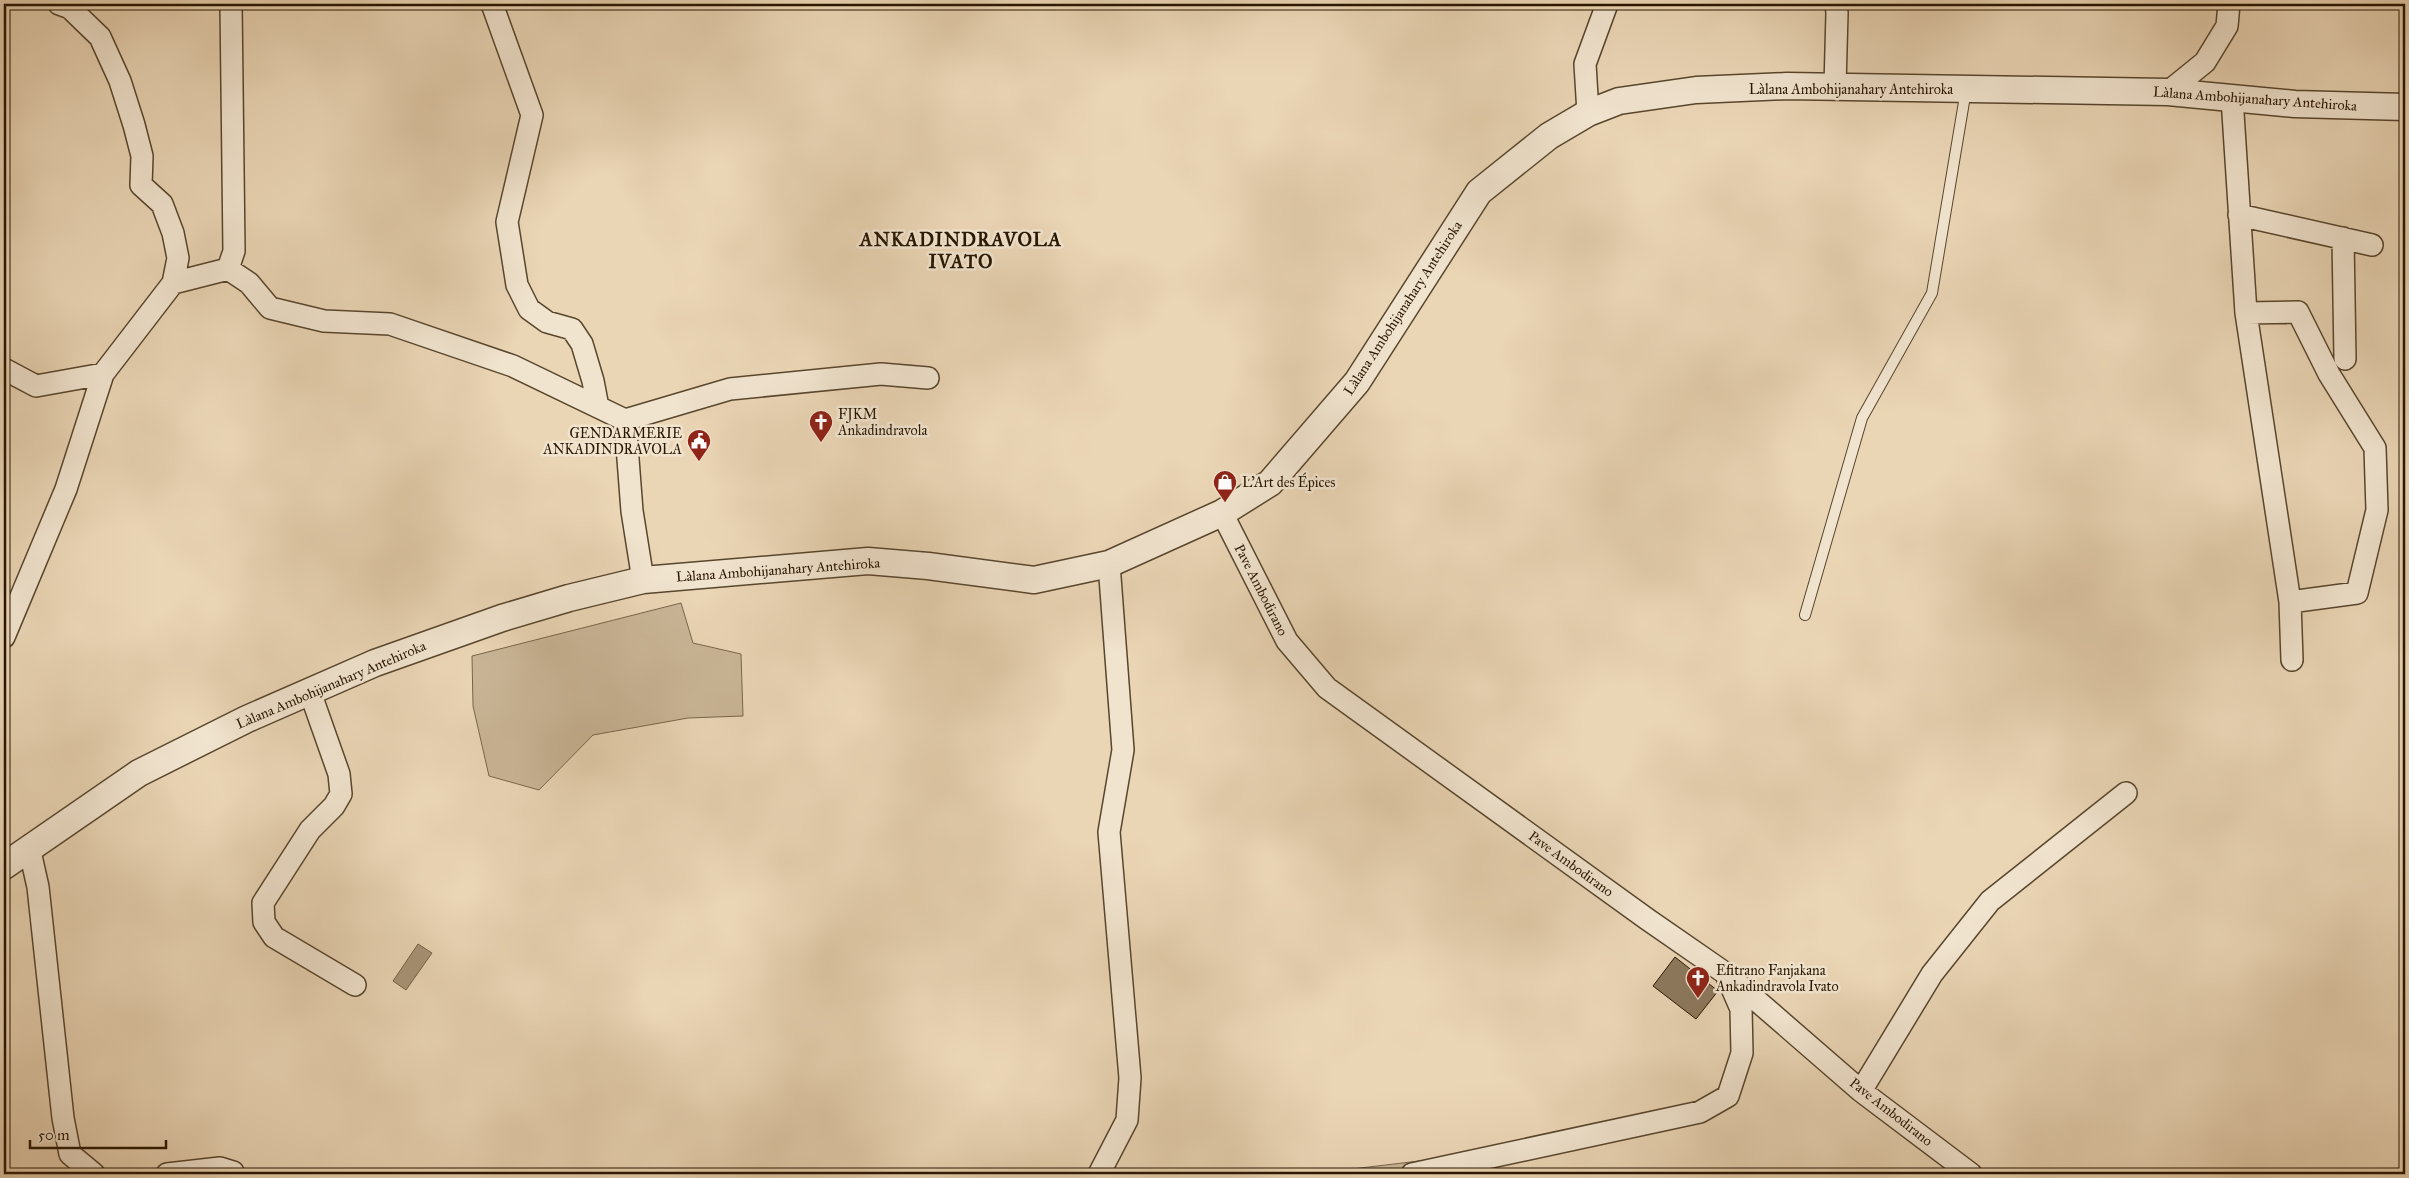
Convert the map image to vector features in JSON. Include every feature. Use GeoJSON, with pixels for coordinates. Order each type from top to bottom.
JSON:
{"type":"FeatureCollection","features":[{"type":"Feature","properties":{"kind":"street"},"geometry":{"type":"LineString","coordinates":[[4,637],[66,489],[103,374],[173,283],[178,258],[173,233],[162,204],[141,185],[142,156],[120,81],[100,37],[70,8],[59,4]]}},
{"type":"Feature","properties":{"kind":"street"},"geometry":{"type":"LineString","coordinates":[[228,269],[234,251],[231,4]]}},
{"type":"Feature","properties":{"kind":"street"},"geometry":{"type":"LineString","coordinates":[[492,4],[532,115],[507,222],[516,285],[529,309],[547,322],[572,330],[582,344],[593,381],[598,407]]}},
{"type":"Feature","properties":{"kind":"street"},"geometry":{"type":"LineString","coordinates":[[1588,113],[1585,64],[1607,4]]}},
{"type":"Feature","properties":{"kind":"street"},"geometry":{"type":"LineString","coordinates":[[1835,86],[1838,13],[1836,4]]}},
{"type":"Feature","properties":{"kind":"street"},"geometry":{"type":"LineString","coordinates":[[2168,92],[2205,62],[2227,26],[2229,4]]}},
{"type":"Feature","properties":{"kind":"street","name":"Làlana Ambohijanahary Antehiroka"},"geometry":{"type":"LineString","coordinates":[[4,866],[139,773],[231,726],[375,663],[502,618],[590,592],[643,580],[868,561],[928,566],[1034,580],[1109,564],[1222,513],[1270,483],[1357,382],[1480,192],[1549,136],[1588,113],[1619,101],[1696,90],[1835,86],[1966,90],[2168,92],[2295,104],[2405,107]]}},
{"type":"Feature","properties":{"kind":"street"},"geometry":{"type":"LineString","coordinates":[[2232,98],[2246,313],[2290,602],[2292,660]]}},
{"type":"Feature","properties":{"kind":"street"},"geometry":{"type":"LineString","coordinates":[[2240,215],[2372,245]]}},
{"type":"Feature","properties":{"kind":"street"},"geometry":{"type":"LineString","coordinates":[[2343,238],[2345,359]]}},
{"type":"Feature","properties":{"kind":"street"},"geometry":{"type":"LineString","coordinates":[[173,283],[228,269],[249,283],[270,308],[324,321],[390,324],[513,366],[625,420],[730,389],[881,374],[928,378]]}},
{"type":"Feature","properties":{"kind":"street"},"geometry":{"type":"LineString","coordinates":[[2246,313],[2298,312],[2328,374],[2375,448],[2378,510],[2357,592],[2290,602]]}},
{"type":"Feature","properties":{"kind":"street"},"geometry":{"type":"LineString","coordinates":[[4,369],[36,386],[103,374]]}},
{"type":"Feature","properties":{"kind":"street"},"geometry":{"type":"LineString","coordinates":[[625,420],[632,511],[643,580]]}},
{"type":"Feature","properties":{"kind":"street","name":"Pave Ambodirano"},"geometry":{"type":"LineString","coordinates":[[1222,513],[1287,641],[1327,688],[1647,919],[1725,973],[1861,1091],[1971,1174]]}},
{"type":"Feature","properties":{"kind":"street"},"geometry":{"type":"LineString","coordinates":[[1099,1174],[1127,1120],[1130,1078],[1109,832],[1123,750],[1109,564]]}},
{"type":"Feature","properties":{"kind":"street"},"geometry":{"type":"LineString","coordinates":[[310,692],[339,774],[341,794],[334,806],[310,830],[264,903],[264,922],[274,938],[354,985]]}},
{"type":"Feature","properties":{"kind":"street"},"geometry":{"type":"LineString","coordinates":[[1861,1091],[1932,974],[1990,900],[2126,793]]}},
{"type":"Feature","properties":{"kind":"street"},"geometry":{"type":"LineString","coordinates":[[29,848],[38,887],[63,1118],[70,1154],[94,1174]]}},
{"type":"Feature","properties":{"kind":"street"},"geometry":{"type":"LineString","coordinates":[[1412,1174],[1700,1112],[1728,1096],[1742,1052],[1741,1009],[1725,973]]}},
{"type":"Feature","properties":{"kind":"street"},"geometry":{"type":"LineString","coordinates":[[167,1174],[220,1168],[234,1174]]}},
{"type":"Feature","properties":{"kind":"lane"},"geometry":{"type":"LineString","coordinates":[[1805,615],[1862,418],[1932,293],[1966,90]]}},
{"type":"Feature","properties":{"kind":"shaded area"},"geometry":{"type":"Polygon","coordinates":[[[681,603],[693,643],[741,654],[743,716],[688,718],[593,735],[539,790],[489,776],[473,706],[472,656],[681,603]]]}},
{"type":"Feature","properties":{"kind":"shaded area"},"geometry":{"type":"Polygon","coordinates":[[[418,944],[432,953],[406,990],[393,981],[418,944]]]}},
{"type":"Feature","properties":{"kind":"shaded area"},"geometry":{"type":"Polygon","coordinates":[[[1478,1154],[1485,1174],[1310,1174],[1478,1154]]]}},
{"type":"Feature","properties":{"kind":"building"},"geometry":{"type":"Polygon","coordinates":[[[1675,957],[1718,991],[1696,1019],[1653,986],[1675,957]]]}},
{"type":"Feature","properties":{"kind":"place","name":"FJKM Ankadindravola"},"geometry":{"type":"Point","coordinates":[821,443]}},
{"type":"Feature","properties":{"kind":"place","name":"GENDARMERIE ANKADINDRAVOLA"},"geometry":{"type":"Point","coordinates":[699,462]}},
{"type":"Feature","properties":{"kind":"place","name":"L'Art des Épices"},"geometry":{"type":"Point","coordinates":[1225,503]}},
{"type":"Feature","properties":{"kind":"place","name":"Efitrano Fanjakana Ankadindravola Ivato"},"geometry":{"type":"Point","coordinates":[1698,999]}},
{"type":"Feature","properties":{"kind":"district","name":"ANKADINDRAVOLA IVATO"},"geometry":{"type":"Point","coordinates":[961,250]}}]}
